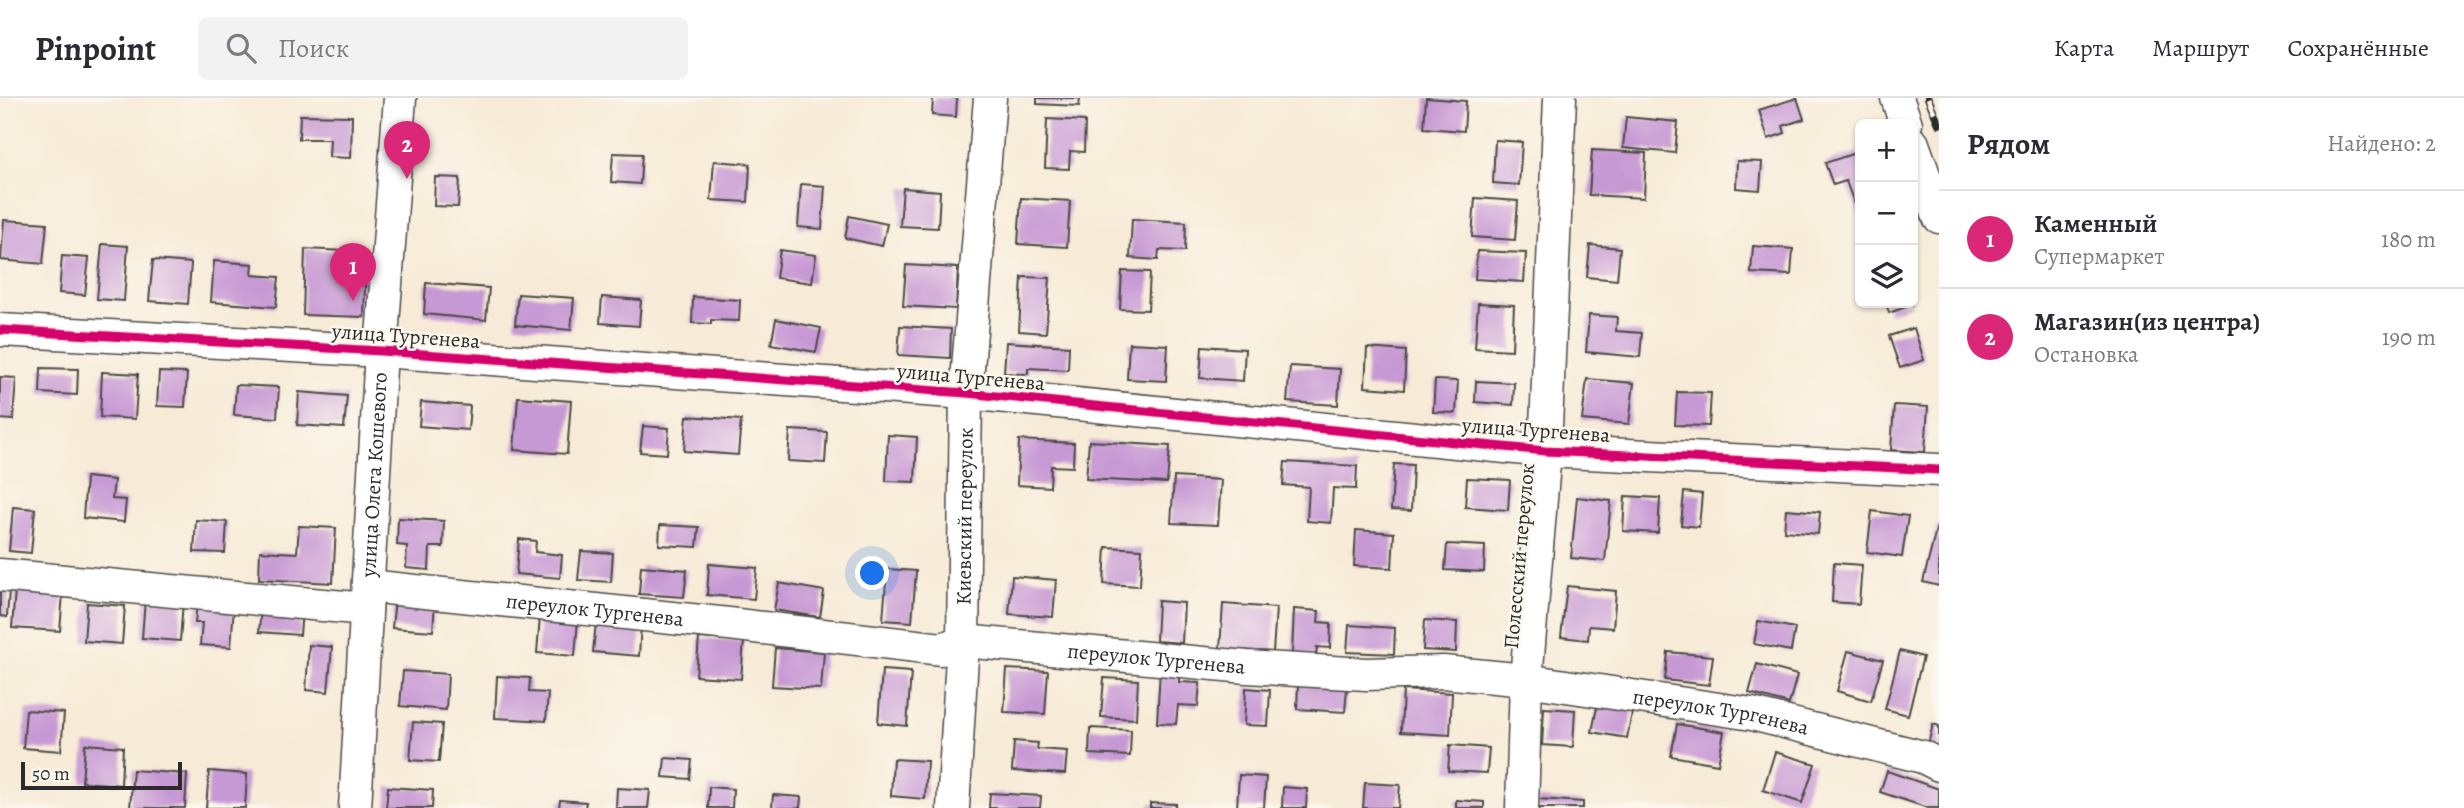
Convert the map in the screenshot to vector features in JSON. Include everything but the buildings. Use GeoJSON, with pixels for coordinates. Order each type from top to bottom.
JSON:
{"type":"FeatureCollection","features":[{"type":"Feature","properties":{"kind":"street","name":"улица Олега Кошевого"},"geometry":{"type":"LineString","coordinates":[[355,808],[381,351],[400,98]]}},
{"type":"Feature","properties":{"kind":"street","name":"Киевский переулок"},"geometry":{"type":"LineString","coordinates":[[953,808],[963,641],[966,393],[990,98]]}},
{"type":"Feature","properties":{"kind":"street","name":"Полесский переулок"},"geometry":{"type":"LineString","coordinates":[[1522,808],[1527,680],[1545,451],[1560,98]]}},
{"type":"Feature","properties":{"kind":"street"},"geometry":{"type":"LineString","coordinates":[[1897,98],[1904,119]]}},
{"type":"Feature","properties":{"kind":"street"},"geometry":{"type":"LineString","coordinates":[[1918,158],[1939,217]]}},
{"type":"Feature","properties":{"kind":"street","name":"улица Тургенева"},"geometry":{"type":"LineString","coordinates":[[0,330],[381,351],[966,393],[1545,451],[1939,470]]}},
{"type":"Feature","properties":{"kind":"street","name":"переулок Тургенева"},"geometry":{"type":"LineString","coordinates":[[0,575],[729,624],[942,649],[963,641],[1247,667],[1366,674],[1443,672],[1527,680],[1752,714],[1923,757],[1939,765]]}},
{"type":"Feature","properties":{"kind":"railway"},"geometry":{"type":"LineString","coordinates":[[1928,98],[1939,124]]}},
{"type":"Feature","properties":{"kind":"cycle path"},"geometry":{"type":"LineString","coordinates":[[0,330],[381,351],[966,393],[1545,451],[1939,470]]}},
{"type":"Feature","properties":{"kind":"place","name":"Магазин(из центра)"},"geometry":{"type":"Point","coordinates":[407,179]}},
{"type":"Feature","properties":{"kind":"place","name":"Каменный"},"geometry":{"type":"Point","coordinates":[353,301]}}]}
